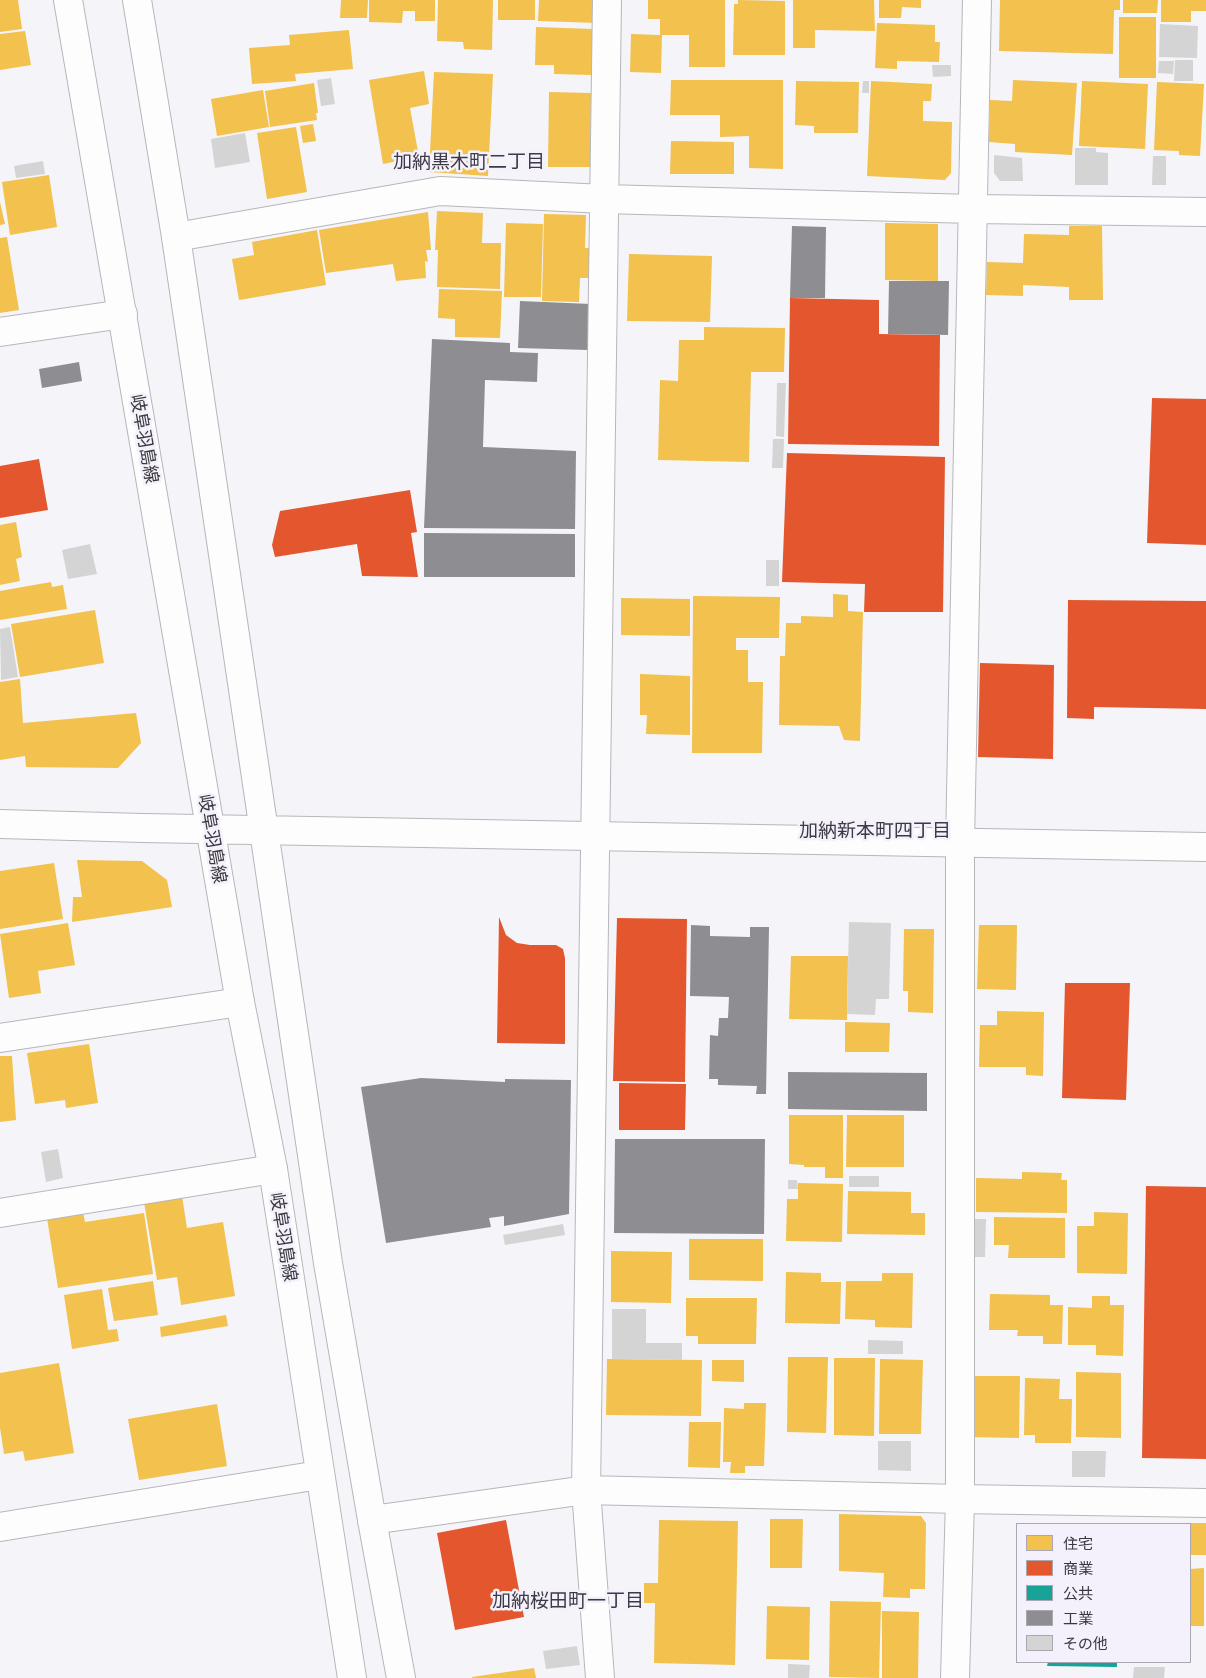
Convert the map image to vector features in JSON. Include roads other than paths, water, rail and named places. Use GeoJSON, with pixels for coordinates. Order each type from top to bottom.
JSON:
{"type":"FeatureCollection","features":[{"type":"Feature","properties":{"kind":"street","name":"岐阜羽島線"},"geometry":{"type":"LineString","coordinates":[[68,0],[240,1002],[273,1169],[352,1678]]}},
{"type":"Feature","properties":{"kind":"street"},"geometry":{"type":"LineString","coordinates":[[137,0],[176,237],[328,1263],[401,1678]]}},
{"type":"Feature","properties":{"kind":"street"},"geometry":{"type":"LineString","coordinates":[[600,1678],[586,1490],[607,0]]}},
{"type":"Feature","properties":{"kind":"street"},"geometry":{"type":"LineString","coordinates":[[955,1678],[960,1499],[960,843],[977,0]]}},
{"type":"Feature","properties":{"kind":"street"},"geometry":{"type":"LineString","coordinates":[[176,237],[440,191],[604,199],[973,209],[1206,212]]}},
{"type":"Feature","properties":{"kind":"street"},"geometry":{"type":"LineString","coordinates":[[0,332],[123,314]]}},
{"type":"Feature","properties":{"kind":"street"},"geometry":{"type":"LineString","coordinates":[[0,824],[211,830],[1206,848]]}},
{"type":"Feature","properties":{"kind":"street"},"geometry":{"type":"LineString","coordinates":[[0,1038],[240,1002]]}},
{"type":"Feature","properties":{"kind":"street"},"geometry":{"type":"LineString","coordinates":[[0,1213],[273,1169]]}},
{"type":"Feature","properties":{"kind":"street"},"geometry":{"type":"LineString","coordinates":[[0,1527],[319,1475]]}},
{"type":"Feature","properties":{"kind":"street"},"geometry":{"type":"LineString","coordinates":[[372,1520],[586,1490],[1206,1503]]}},
{"type":"Feature","properties":{"kind":"district","name":"加納黒木町二丁目"},"geometry":{"type":"Point","coordinates":[469,162]}},
{"type":"Feature","properties":{"kind":"district","name":"加納新本町四丁目"},"geometry":{"type":"Point","coordinates":[875,831]}},
{"type":"Feature","properties":{"kind":"district","name":"加納桜田町一丁目"},"geometry":{"type":"Point","coordinates":[568,1601]}}]}
